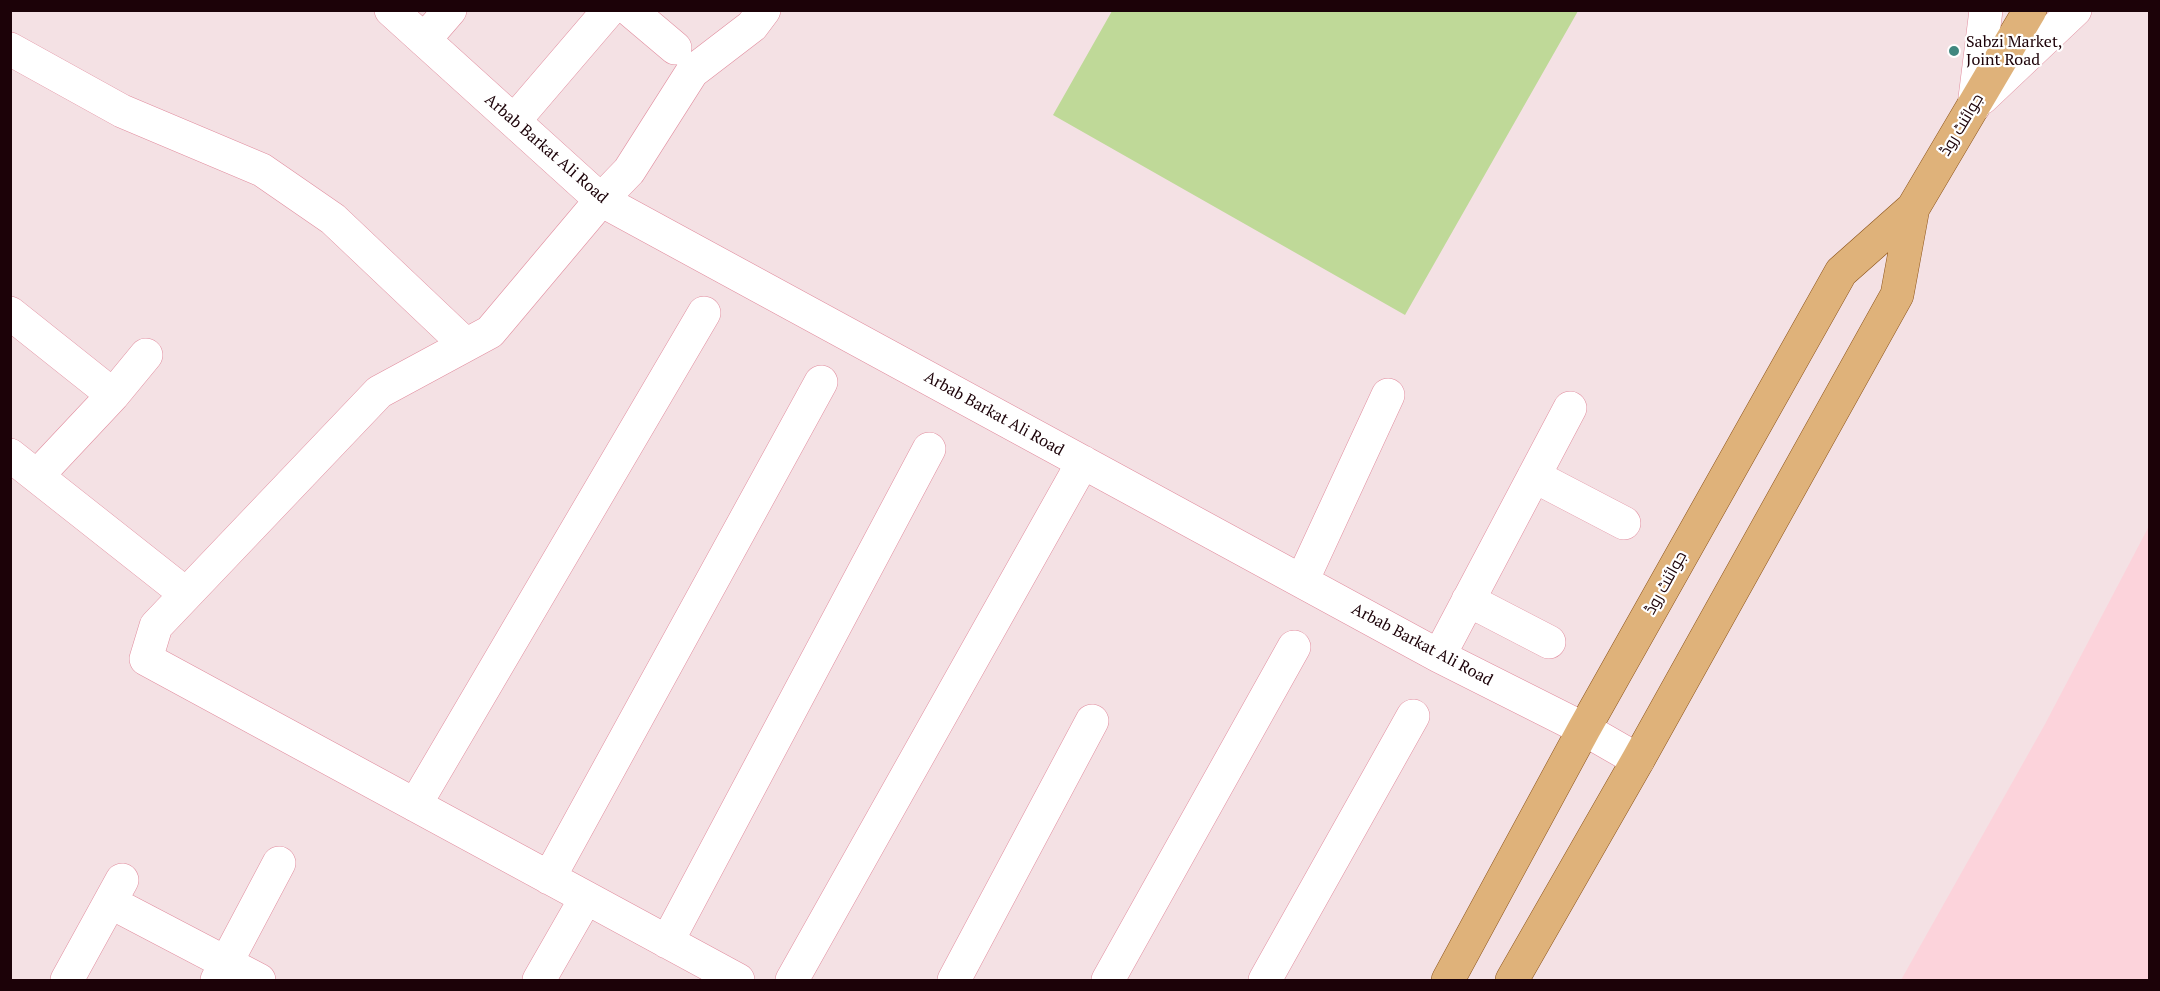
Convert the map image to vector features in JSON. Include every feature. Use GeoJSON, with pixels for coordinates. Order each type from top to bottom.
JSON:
{"type":"FeatureCollection","features":[{"type":"Feature","properties":{"kind":"main road","name":"جوائنٹ روڈ"},"geometry":{"type":"LineString","coordinates":[[1448,981],[1584,729],[1841,272],[1913,208],[2030,10]]}},
{"type":"Feature","properties":{"kind":"main road","name":"جوائنٹ روڈ"},"geometry":{"type":"LineString","coordinates":[[1512,981],[1897,295],[1913,208]]}},
{"type":"Feature","properties":{"kind":"street","name":"Arbab Barkat Ali Road"},"geometry":{"type":"LineString","coordinates":[[391,10],[601,200],[1439,656],[1584,729],[1638,760]]}},
{"type":"Feature","properties":{"kind":"street"},"geometry":{"type":"LineString","coordinates":[[424,40],[450,10]]}},
{"type":"Feature","properties":{"kind":"street"},"geometry":{"type":"LineString","coordinates":[[514,121],[609,10]]}},
{"type":"Feature","properties":{"kind":"street"},"geometry":{"type":"LineString","coordinates":[[630,10],[675,48]]}},
{"type":"Feature","properties":{"kind":"street"},"geometry":{"type":"LineString","coordinates":[[738,981],[146,659],[156,626],[379,392],[490,332],[601,200],[629,171],[692,72],[752,26],[765,10]]}},
{"type":"Feature","properties":{"kind":"street"},"geometry":{"type":"LineString","coordinates":[[1974,106],[1986,10]]}},
{"type":"Feature","properties":{"kind":"street"},"geometry":{"type":"LineString","coordinates":[[1974,106],[2075,10]]}},
{"type":"Feature","properties":{"kind":"street"},"geometry":{"type":"LineString","coordinates":[[10,49],[122,111],[262,170],[333,219],[466,345]]}},
{"type":"Feature","properties":{"kind":"street"},"geometry":{"type":"LineString","coordinates":[[10,313],[113,395]]}},
{"type":"Feature","properties":{"kind":"street"},"geometry":{"type":"LineString","coordinates":[[415,805],[704,313]]}},
{"type":"Feature","properties":{"kind":"street"},"geometry":{"type":"LineString","coordinates":[[37,476],[113,395],[146,355]]}},
{"type":"Feature","properties":{"kind":"street"},"geometry":{"type":"LineString","coordinates":[[549,878],[821,382]]}},
{"type":"Feature","properties":{"kind":"street"},"geometry":{"type":"LineString","coordinates":[[1302,581],[1388,394]]}},
{"type":"Feature","properties":{"kind":"street"},"geometry":{"type":"LineString","coordinates":[[1439,656],[1570,408]]}},
{"type":"Feature","properties":{"kind":"street"},"geometry":{"type":"LineString","coordinates":[[667,942],[929,449]]}},
{"type":"Feature","properties":{"kind":"street"},"geometry":{"type":"LineString","coordinates":[[10,455],[186,594]]}},
{"type":"Feature","properties":{"kind":"street"},"geometry":{"type":"LineString","coordinates":[[792,981],[1083,462]]}},
{"type":"Feature","properties":{"kind":"street"},"geometry":{"type":"LineString","coordinates":[[1534,476],[1623,523]]}},
{"type":"Feature","properties":{"kind":"street"},"geometry":{"type":"LineString","coordinates":[[1468,600],[1549,642]]}},
{"type":"Feature","properties":{"kind":"street"},"geometry":{"type":"LineString","coordinates":[[1108,981],[1294,647]]}},
{"type":"Feature","properties":{"kind":"street"},"geometry":{"type":"LineString","coordinates":[[1265,981],[1413,716]]}},
{"type":"Feature","properties":{"kind":"street"},"geometry":{"type":"LineString","coordinates":[[954,981],[1092,722]]}},
{"type":"Feature","properties":{"kind":"street"},"geometry":{"type":"LineString","coordinates":[[221,972],[279,863]]}},
{"type":"Feature","properties":{"kind":"street"},"geometry":{"type":"LineString","coordinates":[[67,981],[116,891],[221,972],[259,981]]}},
{"type":"Feature","properties":{"kind":"street"},"geometry":{"type":"LineString","coordinates":[[539,981],[586,898]]}},
{"type":"Feature","properties":{"kind":"shaded area"},"geometry":{"type":"Polygon","coordinates":[[[2149,526],[2149,980],[1901,980],[2044,726],[2149,526]]]}},
{"type":"Feature","properties":{"kind":"green space"},"geometry":{"type":"Polygon","coordinates":[[[1112,11],[1578,11],[1405,315],[1053,115],[1112,11]]]}},
{"type":"Feature","properties":{"kind":"place","name":"Sabzi Market, Joint Road"},"geometry":{"type":"Point","coordinates":[1954,51]}}]}
